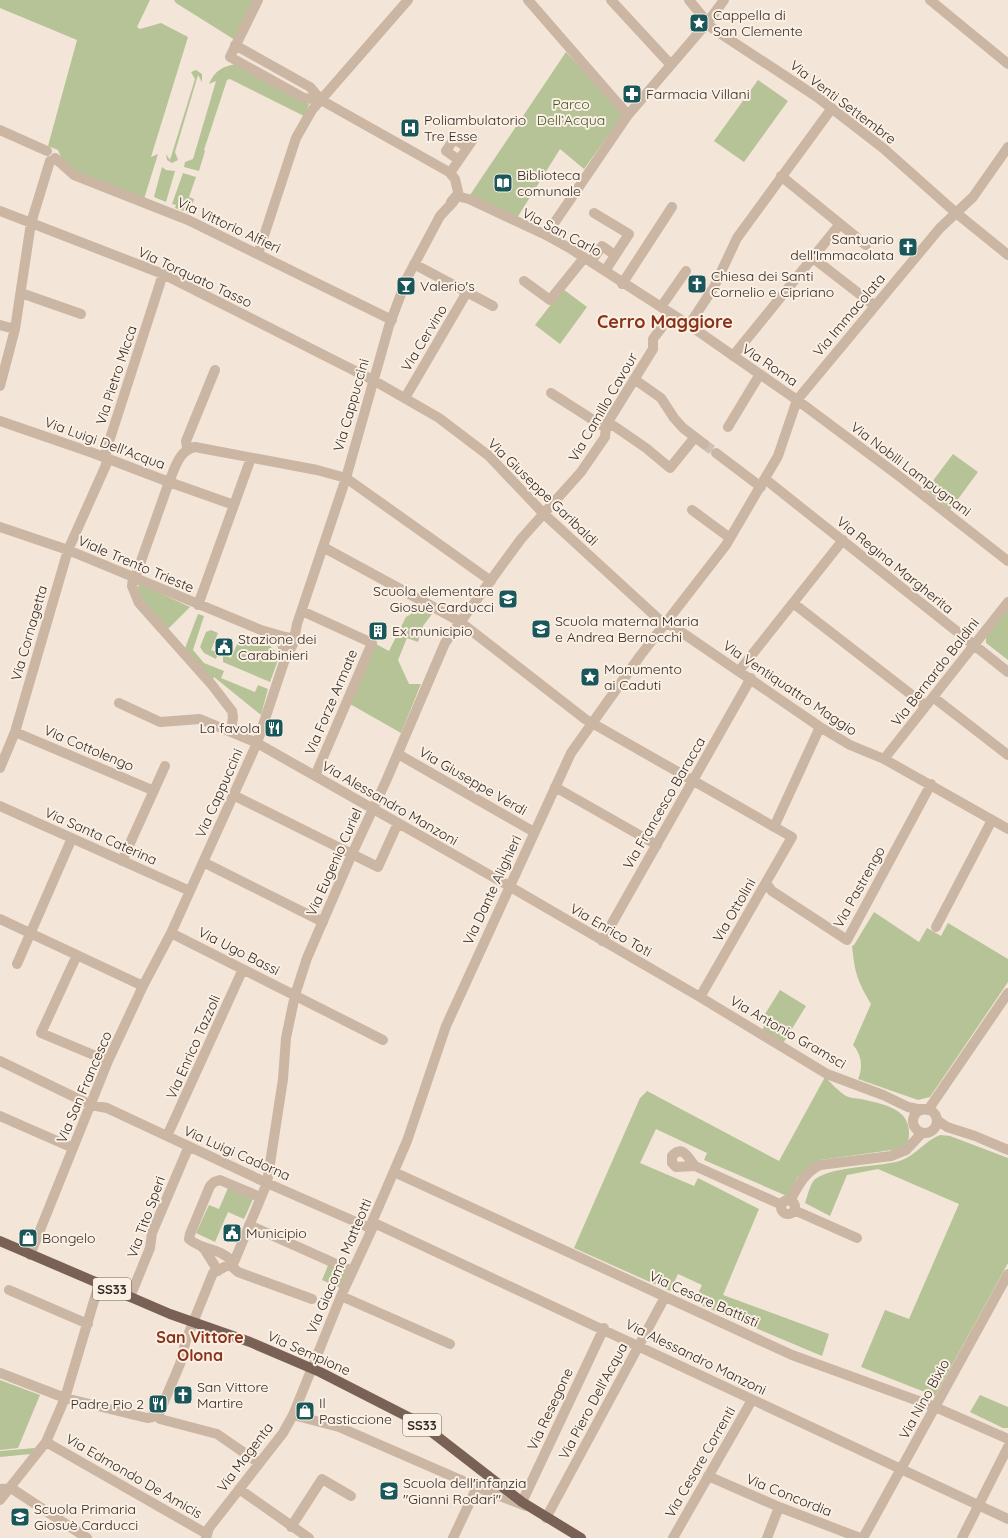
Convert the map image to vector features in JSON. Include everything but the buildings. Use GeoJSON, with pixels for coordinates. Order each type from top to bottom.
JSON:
{"type":"FeatureCollection","features":[{"type":"Feature","properties":{"kind":"main road","name":"Via Sempione"},"geometry":{"type":"LineString","coordinates":[[0,1241],[170,1314],[194,1321],[311,1368],[420,1423],[522,1502],[581,1538]]}},
{"type":"Feature","properties":{"kind":"street"},"geometry":{"type":"LineString","coordinates":[[258,0],[230,57],[304,98],[321,100]]}},
{"type":"Feature","properties":{"kind":"street"},"geometry":{"type":"LineString","coordinates":[[258,254],[296,138],[312,110],[408,0]]}},
{"type":"Feature","properties":{"kind":"street"},"geometry":{"type":"LineString","coordinates":[[528,0],[628,115]]}},
{"type":"Feature","properties":{"kind":"street"},"geometry":{"type":"LineString","coordinates":[[611,0],[671,65]]}},
{"type":"Feature","properties":{"kind":"street","name":"Via Venti Settembre"},"geometry":{"type":"LineString","coordinates":[[689,0],[704,16],[707,23],[712,28],[832,108],[883,148],[955,212],[1008,255]]}},
{"type":"Feature","properties":{"kind":"street"},"geometry":{"type":"LineString","coordinates":[[546,235],[628,115],[707,23],[724,0]]}},
{"type":"Feature","properties":{"kind":"street"},"geometry":{"type":"LineString","coordinates":[[930,0],[1008,64]]}},
{"type":"Feature","properties":{"kind":"street"},"geometry":{"type":"LineString","coordinates":[[235,45],[310,87],[321,100],[450,173],[455,179],[457,198]]}},
{"type":"Feature","properties":{"kind":"street"},"geometry":{"type":"LineString","coordinates":[[689,325],[714,287],[737,238],[832,108]]}},
{"type":"Feature","properties":{"kind":"street","name":"Via Vittorio Alfieri"},"geometry":{"type":"LineString","coordinates":[[0,130],[46,151],[53,151],[52,159],[74,175],[188,220],[392,320]]}},
{"type":"Feature","properties":{"kind":"street"},"geometry":{"type":"LineString","coordinates":[[450,173],[474,138]]}},
{"type":"Feature","properties":{"kind":"street"},"geometry":{"type":"LineString","coordinates":[[459,160],[446,151],[454,139],[467,147]]}},
{"type":"Feature","properties":{"kind":"street","name":"Via Immacolata"},"geometry":{"type":"LineString","coordinates":[[797,400],[940,228],[955,212],[973,197],[1008,147]]}},
{"type":"Feature","properties":{"kind":"street"},"geometry":{"type":"LineString","coordinates":[[0,386],[15,329],[31,223],[52,159]]}},
{"type":"Feature","properties":{"kind":"street"},"geometry":{"type":"LineString","coordinates":[[781,176],[866,245]]}},
{"type":"Feature","properties":{"kind":"street","name":"Via San Carlo"},"geometry":{"type":"LineString","coordinates":[[457,198],[546,235],[689,325]]}},
{"type":"Feature","properties":{"kind":"street","name":"Via Cappuccini"},"geometry":{"type":"LineString","coordinates":[[171,933],[257,743],[284,662],[287,643],[302,611],[346,478],[373,380],[407,278],[440,216],[457,198]]}},
{"type":"Feature","properties":{"kind":"street"},"geometry":{"type":"LineString","coordinates":[[622,284],[672,207]]}},
{"type":"Feature","properties":{"kind":"street","name":"Via Torquato Tasso"},"geometry":{"type":"LineString","coordinates":[[0,211],[163,274],[373,380]]}},
{"type":"Feature","properties":{"kind":"street"},"geometry":{"type":"LineString","coordinates":[[594,214],[628,234],[605,271]]}},
{"type":"Feature","properties":{"kind":"street"},"geometry":{"type":"LineString","coordinates":[[733,356],[840,224]]}},
{"type":"Feature","properties":{"kind":"street"},"geometry":{"type":"LineString","coordinates":[[524,282],[550,300],[602,246],[615,255]]}},
{"type":"Feature","properties":{"kind":"street"},"geometry":{"type":"LineString","coordinates":[[813,258],[875,306]]}},
{"type":"Feature","properties":{"kind":"street"},"geometry":{"type":"LineString","coordinates":[[414,264],[493,306]]}},
{"type":"Feature","properties":{"kind":"street"},"geometry":{"type":"LineString","coordinates":[[661,307],[686,271]]}},
{"type":"Feature","properties":{"kind":"street","name":"Via Pietro Micca"},"geometry":{"type":"LineString","coordinates":[[68,550],[106,465],[106,451],[163,274]]}},
{"type":"Feature","properties":{"kind":"street","name":"Via Cervino"},"geometry":{"type":"LineString","coordinates":[[405,398],[467,292]]}},
{"type":"Feature","properties":{"kind":"street"},"geometry":{"type":"LineString","coordinates":[[20,294],[81,314]]}},
{"type":"Feature","properties":{"kind":"street","name":"Via Camillo Cavour"},"geometry":{"type":"LineString","coordinates":[[490,581],[521,539],[581,472],[605,437],[606,425],[653,349],[654,339],[672,314]]}},
{"type":"Feature","properties":{"kind":"street"},"geometry":{"type":"LineString","coordinates":[[0,325],[15,329]]}},
{"type":"Feature","properties":{"kind":"street","name":"Via Roma"},"geometry":{"type":"LineString","coordinates":[[689,325],[797,400]]}},
{"type":"Feature","properties":{"kind":"street","name":"Via Luigi Dell'Acqua"},"geometry":{"type":"LineString","coordinates":[[0,421],[169,482],[182,454],[187,448],[186,441],[215,370]]}},
{"type":"Feature","properties":{"kind":"street"},"geometry":{"type":"LineString","coordinates":[[728,427],[760,374]]}},
{"type":"Feature","properties":{"kind":"street"},"geometry":{"type":"LineString","coordinates":[[634,379],[661,398],[674,418],[704,444]]}},
{"type":"Feature","properties":{"kind":"street","name":"Via Giuseppe Garibaldi"},"geometry":{"type":"LineString","coordinates":[[373,380],[439,418],[489,456],[544,514],[664,624]]}},
{"type":"Feature","properties":{"kind":"street"},"geometry":{"type":"LineString","coordinates":[[551,393],[601,425],[614,426],[646,448],[670,468],[695,437]]}},
{"type":"Feature","properties":{"kind":"street","name":"Via Dante Alighieri"},"geometry":{"type":"LineString","coordinates":[[394,1174],[407,1141],[446,1026],[571,753],[591,722],[730,538],[778,456],[797,400]]}},
{"type":"Feature","properties":{"kind":"street","name":"Via Nobili Lampugnani"},"geometry":{"type":"LineString","coordinates":[[797,400],[899,476],[1008,561]]}},
{"type":"Feature","properties":{"kind":"street"},"geometry":{"type":"LineString","coordinates":[[187,448],[196,447],[317,470],[346,478],[490,581]]}},
{"type":"Feature","properties":{"kind":"street","name":"Via Regina Margherita"},"geometry":{"type":"LineString","coordinates":[[716,453],[763,483],[843,540],[1008,672]]}},
{"type":"Feature","properties":{"kind":"street"},"geometry":{"type":"LineString","coordinates":[[198,605],[251,458]]}},
{"type":"Feature","properties":{"kind":"street"},"geometry":{"type":"LineString","coordinates":[[231,732],[234,717],[232,711],[212,685],[139,603],[132,586],[169,482],[234,505]]}},
{"type":"Feature","properties":{"kind":"street"},"geometry":{"type":"LineString","coordinates":[[692,510],[730,538]]}},
{"type":"Feature","properties":{"kind":"street","name":"Viale Trento Trieste"},"geometry":{"type":"LineString","coordinates":[[0,527],[68,550],[261,630],[287,643]]}},
{"type":"Feature","properties":{"kind":"street"},"geometry":{"type":"LineString","coordinates":[[739,670],[843,540]]}},
{"type":"Feature","properties":{"kind":"street"},"geometry":{"type":"LineString","coordinates":[[323,547],[459,621],[591,722],[774,827],[820,727]]}},
{"type":"Feature","properties":{"kind":"street","name":"Via Cornagetta"},"geometry":{"type":"LineString","coordinates":[[0,768],[15,732],[68,550]]}},
{"type":"Feature","properties":{"kind":"street","name":"Via Eugenio Curiel"},"geometry":{"type":"LineString","coordinates":[[231,1263],[267,1183],[276,1127],[286,1038],[295,995],[323,922],[352,854],[398,754],[445,642],[459,621],[490,581]]}},
{"type":"Feature","properties":{"kind":"street","name":"Via Bernardo Baldini"},"geometry":{"type":"LineString","coordinates":[[884,759],[1008,602]]}},
{"type":"Feature","properties":{"kind":"street"},"geometry":{"type":"LineString","coordinates":[[793,603],[926,706]]}},
{"type":"Feature","properties":{"kind":"street","name":"Via Forze Armate"},"geometry":{"type":"LineString","coordinates":[[302,611],[372,643],[315,776]]}},
{"type":"Feature","properties":{"kind":"street","name":"Via Ventiquattro Maggio"},"geometry":{"type":"LineString","coordinates":[[664,624],[672,625],[820,727],[850,745],[884,759],[931,784],[1008,830]]}},
{"type":"Feature","properties":{"kind":"street","name":"Via Francesco Baracca"},"geometry":{"type":"LineString","coordinates":[[602,941],[751,678]]}},
{"type":"Feature","properties":{"kind":"street"},"geometry":{"type":"LineString","coordinates":[[933,697],[1008,755]]}},
{"type":"Feature","properties":{"kind":"street","name":"Via Alessandro Manzoni"},"geometry":{"type":"LineString","coordinates":[[119,703],[160,722],[200,719],[257,743],[509,886]]}},
{"type":"Feature","properties":{"kind":"street","name":"Via Cottolengo"},"geometry":{"type":"LineString","coordinates":[[15,732],[152,790]]}},
{"type":"Feature","properties":{"kind":"street","name":"Via Giuseppe Verdi"},"geometry":{"type":"LineString","coordinates":[[398,754],[534,832]]}},
{"type":"Feature","properties":{"kind":"street"},"geometry":{"type":"LineString","coordinates":[[122,861],[152,790],[165,766]]}},
{"type":"Feature","properties":{"kind":"street","name":"Via Pastrengo"},"geometry":{"type":"LineString","coordinates":[[766,883],[772,891],[847,940],[931,784]]}},
{"type":"Feature","properties":{"kind":"street"},"geometry":{"type":"LineString","coordinates":[[555,787],[657,845]]}},
{"type":"Feature","properties":{"kind":"street"},"geometry":{"type":"LineString","coordinates":[[233,795],[378,867],[398,823]]}},
{"type":"Feature","properties":{"kind":"street","name":"Via Santa Caterina"},"geometry":{"type":"LineString","coordinates":[[0,806],[190,891]]}},
{"type":"Feature","properties":{"kind":"street"},"geometry":{"type":"LineString","coordinates":[[936,927],[992,820]]}},
{"type":"Feature","properties":{"kind":"street","name":"Via Ottolini"},"geometry":{"type":"LineString","coordinates":[[700,997],[792,837],[774,827]]}},
{"type":"Feature","properties":{"kind":"street"},"geometry":{"type":"LineString","coordinates":[[17,964],[72,838]]}},
{"type":"Feature","properties":{"kind":"street"},"geometry":{"type":"LineString","coordinates":[[204,862],[323,922]]}},
{"type":"Feature","properties":{"kind":"street","name":"Via Enrico Toti"},"geometry":{"type":"LineString","coordinates":[[509,886],[700,997]]}},
{"type":"Feature","properties":{"kind":"street"},"geometry":{"type":"LineString","coordinates":[[0,919],[143,986]]}},
{"type":"Feature","properties":{"kind":"street","name":"Via Ugo Bassi"},"geometry":{"type":"LineString","coordinates":[[171,933],[383,1040]]}},
{"type":"Feature","properties":{"kind":"street","name":"Via San Francesco"},"geometry":{"type":"LineString","coordinates":[[30,1255],[108,1061],[143,986],[171,933]]}},
{"type":"Feature","properties":{"kind":"street"},"geometry":{"type":"LineString","coordinates":[[77,956],[40,1032],[108,1061]]}},
{"type":"Feature","properties":{"kind":"street","name":"Via Enrico Tazzoli"},"geometry":{"type":"LineString","coordinates":[[167,1136],[243,969]]}},
{"type":"Feature","properties":{"kind":"street"},"geometry":{"type":"LineString","coordinates":[[931,1117],[935,1101],[1008,993]]}},
{"type":"Feature","properties":{"kind":"street","name":"Via Antonio Gramsci"},"geometry":{"type":"LineString","coordinates":[[700,997],[827,1074],[883,1094],[931,1117],[947,1127],[966,1132],[1008,1150]]}},
{"type":"Feature","properties":{"kind":"street","name":"Via Luigi Cadorna"},"geometry":{"type":"LineString","coordinates":[[0,1061],[91,1104],[107,1108],[267,1183],[372,1225]]}},
{"type":"Feature","properties":{"kind":"street"},"geometry":{"type":"LineString","coordinates":[[789,1205],[800,1181],[813,1168],[820,1165],[891,1156],[906,1150],[914,1142],[919,1132],[913,1125],[913,1118],[908,1107]]}},
{"type":"Feature","properties":{"kind":"street","name":"Via Antonio Gramsci"},"geometry":{"type":"LineString","coordinates":[[913,1118],[916,1113],[931,1117]]}},
{"type":"Feature","properties":{"kind":"street"},"geometry":{"type":"LineString","coordinates":[[0,1116],[74,1148]]}},
{"type":"Feature","properties":{"kind":"street","name":"Via Antonio Gramsci"},"geometry":{"type":"LineString","coordinates":[[919,1132],[928,1133],[931,1117]]}},
{"type":"Feature","properties":{"kind":"street","name":"Via Tito Speri"},"geometry":{"type":"LineString","coordinates":[[130,1297],[150,1248],[152,1233],[189,1146]]}},
{"type":"Feature","properties":{"kind":"street"},"geometry":{"type":"LineString","coordinates":[[695,1166],[789,1205],[857,1238]]}},
{"type":"Feature","properties":{"kind":"street","name":"Via Giacomo Matteotti"},"geometry":{"type":"LineString","coordinates":[[311,1368],[394,1174]]}},
{"type":"Feature","properties":{"kind":"street","name":"Via Cesare Battisti"},"geometry":{"type":"LineString","coordinates":[[394,1174],[792,1355],[936,1407],[1008,1439]]}},
{"type":"Feature","properties":{"kind":"street"},"geometry":{"type":"LineString","coordinates":[[218,1271],[205,1250],[191,1241],[189,1237],[212,1184],[220,1180],[260,1197]]}},
{"type":"Feature","properties":{"kind":"street"},"geometry":{"type":"LineString","coordinates":[[249,1225],[352,1271]]}},
{"type":"Feature","properties":{"kind":"street","name":"Via Alessandro Manzoni"},"geometry":{"type":"LineString","coordinates":[[372,1225],[604,1328],[752,1400],[902,1468],[1008,1519]]}},
{"type":"Feature","properties":{"kind":"street"},"geometry":{"type":"LineString","coordinates":[[200,1246],[220,1252],[238,1272],[312,1299]]}},
{"type":"Feature","properties":{"kind":"street"},"geometry":{"type":"LineString","coordinates":[[156,1419],[180,1364],[194,1321],[213,1273],[231,1263]]}},
{"type":"Feature","properties":{"kind":"street","name":"Via Nino Bixio"},"geometry":{"type":"LineString","coordinates":[[863,1538],[1008,1274]]}},
{"type":"Feature","properties":{"kind":"street"},"geometry":{"type":"LineString","coordinates":[[0,1500],[46,1442],[65,1398],[99,1284]]}},
{"type":"Feature","properties":{"kind":"street"},"geometry":{"type":"LineString","coordinates":[[9,1290],[88,1324]]}},
{"type":"Feature","properties":{"kind":"street"},"geometry":{"type":"LineString","coordinates":[[341,1296],[450,1344]]}},
{"type":"Feature","properties":{"kind":"street","name":"Via Piero Dell'Acqua"},"geometry":{"type":"LineString","coordinates":[[546,1518],[665,1297]]}},
{"type":"Feature","properties":{"kind":"street","name":"Via Resegone"},"geometry":{"type":"LineString","coordinates":[[522,1502],[604,1328]]}},
{"type":"Feature","properties":{"kind":"street","name":"Via Magenta"},"geometry":{"type":"LineString","coordinates":[[207,1536],[209,1528],[283,1432],[293,1415],[311,1368]]}},
{"type":"Feature","properties":{"kind":"street"},"geometry":{"type":"LineString","coordinates":[[0,1373],[65,1398],[217,1434],[260,1463]]}},
{"type":"Feature","properties":{"kind":"street","name":"Via Cesare Correnti"},"geometry":{"type":"LineString","coordinates":[[673,1538],[752,1400]]}},
{"type":"Feature","properties":{"kind":"street"},"geometry":{"type":"LineString","coordinates":[[293,1415],[339,1427],[477,1487],[531,1508]]}},
{"type":"Feature","properties":{"kind":"street","name":"Via Edmondo De Amicis"},"geometry":{"type":"LineString","coordinates":[[46,1442],[207,1536]]}},
{"type":"Feature","properties":{"kind":"street"},"geometry":{"type":"LineString","coordinates":[[962,1538],[1008,1447]]}},
{"type":"Feature","properties":{"kind":"street","name":"Via Concordia"},"geometry":{"type":"LineString","coordinates":[[708,1476],[780,1507],[860,1538]]}},
{"type":"Feature","properties":{"kind":"street"},"geometry":{"type":"LineString","coordinates":[[291,1527],[322,1479],[351,1496]]}},
{"type":"Feature","properties":{"kind":"street"},"geometry":{"type":"LineString","coordinates":[[453,1538],[477,1487]]}},
{"type":"Feature","properties":{"kind":"street"},"geometry":{"type":"LineString","coordinates":[[0,1489],[11,1488],[87,1538]]}},
{"type":"Feature","properties":{"kind":"street"},"geometry":{"type":"LineString","coordinates":[[239,1489],[291,1527],[309,1538]]}},
{"type":"Feature","properties":{"kind":"street"},"geometry":{"type":"LineString","coordinates":[[767,1538],[780,1507]]}},
{"type":"Feature","properties":{"kind":"green space"},"geometry":{"type":"Polygon","coordinates":[[[0,0],[150,0],[137,27],[140,29],[161,23],[188,37],[151,157],[158,154],[144,199],[66,169],[58,150],[48,146],[77,40],[0,8],[0,0]]]}},
{"type":"Feature","properties":{"kind":"green space"},"geometry":{"type":"Polygon","coordinates":[[[174,0],[254,0],[235,40],[176,3],[174,0]]]}},
{"type":"Feature","properties":{"kind":"green space","name":"Parco Dell’Acqua"},"geometry":{"type":"Polygon","coordinates":[[[566,52],[624,114],[584,169],[560,149],[517,218],[470,195],[566,52]]]}},
{"type":"Feature","properties":{"kind":"green space"},"geometry":{"type":"Polygon","coordinates":[[[236,64],[309,104],[304,116],[230,79],[227,80],[204,150],[205,151],[199,171],[184,167],[185,162],[193,159],[216,81],[209,84],[211,79],[216,72],[227,66],[236,64]]]}},
{"type":"Feature","properties":{"kind":"green space"},"geometry":{"type":"Polygon","coordinates":[[[196,70],[202,74],[202,82],[198,75],[175,152],[178,160],[172,163],[167,160],[166,154],[170,160],[195,79],[191,72],[196,70]]]}},
{"type":"Feature","properties":{"kind":"green space"},"geometry":{"type":"Polygon","coordinates":[[[758,80],[788,101],[744,162],[714,141],[758,80]]]}},
{"type":"Feature","properties":{"kind":"green space"},"geometry":{"type":"Polygon","coordinates":[[[162,167],[166,170],[175,171],[166,202],[154,197],[162,167]]]}},
{"type":"Feature","properties":{"kind":"green space"},"geometry":{"type":"Polygon","coordinates":[[[183,173],[196,177],[189,197],[194,199],[189,213],[175,208],[176,205],[172,204],[183,173]]]}},
{"type":"Feature","properties":{"kind":"green space"},"geometry":{"type":"Polygon","coordinates":[[[563,289],[587,307],[560,344],[535,325],[563,289]]]}},
{"type":"Feature","properties":{"kind":"green space"},"geometry":{"type":"Polygon","coordinates":[[[953,454],[978,472],[950,510],[926,490],[953,454]]]}},
{"type":"Feature","properties":{"kind":"green space"},"geometry":{"type":"Polygon","coordinates":[[[140,584],[190,607],[167,630],[145,604],[139,592],[138,586],[140,584]]]}},
{"type":"Feature","properties":{"kind":"green space"},"geometry":{"type":"Polygon","coordinates":[[[413,603],[432,614],[423,626],[418,642],[407,638],[398,660],[409,684],[421,684],[401,733],[350,704],[376,644],[389,651],[406,617],[411,614],[413,603]]]}},
{"type":"Feature","properties":{"kind":"green space"},"geometry":{"type":"Polygon","coordinates":[[[1008,609],[1008,660],[986,643],[986,637],[1008,609]]]}},
{"type":"Feature","properties":{"kind":"green space"},"geometry":{"type":"Polygon","coordinates":[[[198,614],[204,616],[193,650],[204,663],[224,671],[221,678],[255,692],[258,685],[268,689],[261,715],[214,677],[212,681],[184,651],[198,614]]]}},
{"type":"Feature","properties":{"kind":"green space"},"geometry":{"type":"Polygon","coordinates":[[[211,630],[218,633],[211,650],[218,653],[216,659],[204,653],[200,647],[206,632],[211,630]]]}},
{"type":"Feature","properties":{"kind":"green space"},"geometry":{"type":"Polygon","coordinates":[[[247,635],[269,645],[277,653],[278,660],[270,682],[223,662],[223,655],[231,658],[238,642],[243,644],[247,635]]]}},
{"type":"Feature","properties":{"kind":"green space"},"geometry":{"type":"Polygon","coordinates":[[[874,912],[919,942],[927,928],[941,936],[948,923],[1008,959],[1008,982],[930,1097],[918,1100],[858,1079],[861,1070],[861,1062],[860,1057],[853,1045],[871,1004],[857,976],[852,946],[874,912]]]}},
{"type":"Feature","properties":{"kind":"green space"},"geometry":{"type":"Polygon","coordinates":[[[780,990],[806,1006],[782,1045],[761,1032],[769,1017],[765,1014],[780,990]]]}},
{"type":"Feature","properties":{"kind":"green space"},"geometry":{"type":"Polygon","coordinates":[[[825,1077],[846,1096],[889,1107],[903,1115],[907,1122],[909,1131],[908,1142],[900,1148],[892,1150],[820,1160],[810,1166],[797,1178],[789,1197],[704,1160],[707,1153],[656,1129],[640,1163],[694,1186],[698,1178],[759,1209],[723,1295],[829,1334],[822,1356],[694,1302],[702,1285],[678,1274],[670,1291],[574,1248],[640,1098],[647,1091],[779,1161],[825,1077]]]}},
{"type":"Feature","properties":{"kind":"green space"},"geometry":{"type":"Polygon","coordinates":[[[940,1135],[950,1136],[1008,1158],[1008,1263],[935,1396],[861,1367],[885,1310],[909,1319],[959,1204],[878,1169],[847,1175],[830,1216],[805,1203],[812,1183],[818,1177],[840,1170],[893,1163],[902,1160],[940,1135]]]}},
{"type":"Feature","properties":{"kind":"green space"},"geometry":{"type":"Polygon","coordinates":[[[228,1188],[253,1199],[244,1219],[228,1212],[215,1242],[196,1233],[209,1205],[219,1209],[228,1188]]]}},
{"type":"Feature","properties":{"kind":"green space"},"geometry":{"type":"Polygon","coordinates":[[[329,1263],[347,1271],[340,1288],[322,1280],[329,1263]]]}},
{"type":"Feature","properties":{"kind":"green space"},"geometry":{"type":"Polygon","coordinates":[[[0,1380],[40,1395],[18,1448],[0,1450],[0,1380]]]}},
{"type":"Feature","properties":{"kind":"green space"},"geometry":{"type":"Polygon","coordinates":[[[980,1395],[1008,1407],[1008,1428],[1003,1428],[970,1412],[980,1395]]]}},
{"type":"Feature","properties":{"kind":"green space"},"geometry":{"type":"Polygon","coordinates":[[[35,1448],[31,1454],[0,1457],[0,1451],[35,1448]]]}},
{"type":"Feature","properties":{"kind":"tunnel"},"geometry":{"type":"LineString","coordinates":[[704,444],[716,453]]}},
{"type":"Feature","properties":{"kind":"place","name":"Cappella di San Clemente"},"geometry":{"type":"Point","coordinates":[699,23]}},
{"type":"Feature","properties":{"kind":"place","name":"Farmacia Villani"},"geometry":{"type":"Point","coordinates":[632,94]}},
{"type":"Feature","properties":{"kind":"place","name":"Poliambulatorio Tre Esse"},"geometry":{"type":"Point","coordinates":[410,128]}},
{"type":"Feature","properties":{"kind":"place","name":"Biblioteca comunale"},"geometry":{"type":"Point","coordinates":[503,183]}},
{"type":"Feature","properties":{"kind":"place","name":"Santuario dell'Immacolata"},"geometry":{"type":"Point","coordinates":[908,247]}},
{"type":"Feature","properties":{"kind":"place","name":"Chiesa dei Santi Cornelio e Cipriano"},"geometry":{"type":"Point","coordinates":[697,284]}},
{"type":"Feature","properties":{"kind":"place","name":"Valerio's"},"geometry":{"type":"Point","coordinates":[406,286]}},
{"type":"Feature","properties":{"kind":"place","name":"Scuola elementare Giosuè Carducci"},"geometry":{"type":"Point","coordinates":[508,599]}},
{"type":"Feature","properties":{"kind":"place","name":"Scuola materna Maria e Andrea Bernocchi"},"geometry":{"type":"Point","coordinates":[541,629]}},
{"type":"Feature","properties":{"kind":"place","name":"Ex municipio"},"geometry":{"type":"Point","coordinates":[378,631]}},
{"type":"Feature","properties":{"kind":"place","name":"Stazione dei Carabinieri"},"geometry":{"type":"Point","coordinates":[224,647]}},
{"type":"Feature","properties":{"kind":"place","name":"Monumento ai Caduti"},"geometry":{"type":"Point","coordinates":[590,677]}},
{"type":"Feature","properties":{"kind":"place","name":"La favola"},"geometry":{"type":"Point","coordinates":[274,728]}},
{"type":"Feature","properties":{"kind":"place","name":"Municipio"},"geometry":{"type":"Point","coordinates":[232,1233]}},
{"type":"Feature","properties":{"kind":"place","name":"Bongelo"},"geometry":{"type":"Point","coordinates":[28,1238]}},
{"type":"Feature","properties":{"kind":"place","name":"San Vittore Martire"},"geometry":{"type":"Point","coordinates":[183,1395]}},
{"type":"Feature","properties":{"kind":"place","name":"Padre Pio 2"},"geometry":{"type":"Point","coordinates":[158,1404]}},
{"type":"Feature","properties":{"kind":"place","name":"Il Pasticcione"},"geometry":{"type":"Point","coordinates":[305,1411]}},
{"type":"Feature","properties":{"kind":"place","name":"Scuola dell'infanzia \"Gianni Rodari\""},"geometry":{"type":"Point","coordinates":[389,1491]}},
{"type":"Feature","properties":{"kind":"place","name":"Scuola Primaria Giosuè Carducci"},"geometry":{"type":"Point","coordinates":[20,1517]}},
{"type":"Feature","properties":{"kind":"district","name":"Cerro Maggiore"},"geometry":{"type":"Point","coordinates":[665,321]}},
{"type":"Feature","properties":{"kind":"district","name":"San Vittore Olona"},"geometry":{"type":"Point","coordinates":[200,1346]}}]}
